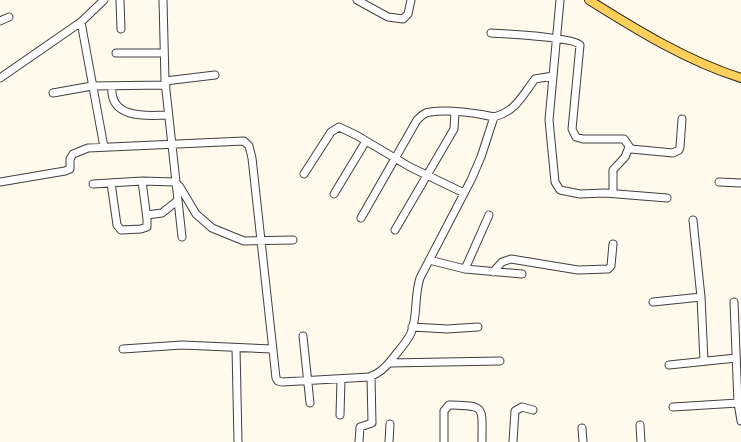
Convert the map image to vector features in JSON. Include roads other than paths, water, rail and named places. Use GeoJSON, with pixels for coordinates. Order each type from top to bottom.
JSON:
{"type":"FeatureCollection","features":[{"type":"Feature","properties":{"kind":"main road"},"geometry":{"type":"LineString","coordinates":[[589,0],[635,28],[687,56],[741,78]]}},
{"type":"Feature","properties":{"kind":"street"},"geometry":{"type":"LineString","coordinates":[[0,78],[81,22],[104,0]]}},
{"type":"Feature","properties":{"kind":"street"},"geometry":{"type":"LineString","coordinates":[[120,0],[121,29]]}},
{"type":"Feature","properties":{"kind":"street"},"geometry":{"type":"LineString","coordinates":[[163,0],[163,53],[165,83],[182,237]]}},
{"type":"Feature","properties":{"kind":"street"},"geometry":{"type":"LineString","coordinates":[[357,0],[388,16],[398,19],[407,17],[411,0]]}},
{"type":"Feature","properties":{"kind":"street"},"geometry":{"type":"LineString","coordinates":[[560,0],[549,120],[555,182],[560,190],[568,193],[613,193],[667,198]]}},
{"type":"Feature","properties":{"kind":"street"},"geometry":{"type":"LineString","coordinates":[[0,21],[9,17]]}},
{"type":"Feature","properties":{"kind":"street"},"geometry":{"type":"LineString","coordinates":[[81,22],[104,147]]}},
{"type":"Feature","properties":{"kind":"street"},"geometry":{"type":"LineString","coordinates":[[490,33],[557,39],[577,42],[580,45],[573,134],[576,137],[583,139],[624,139],[631,149],[666,153],[676,152],[680,147],[682,119]]}},
{"type":"Feature","properties":{"kind":"street"},"geometry":{"type":"LineString","coordinates":[[116,53],[163,53]]}},
{"type":"Feature","properties":{"kind":"street"},"geometry":{"type":"LineString","coordinates":[[53,93],[92,86],[165,83],[215,75]]}},
{"type":"Feature","properties":{"kind":"street"},"geometry":{"type":"LineString","coordinates":[[361,218],[417,120],[422,115],[429,112],[455,112],[494,117],[508,113],[535,79],[553,76]]}},
{"type":"Feature","properties":{"kind":"street"},"geometry":{"type":"LineString","coordinates":[[112,86],[113,100],[123,109],[138,116],[168,115]]}},
{"type":"Feature","properties":{"kind":"street"},"geometry":{"type":"LineString","coordinates":[[395,230],[454,129],[455,112]]}},
{"type":"Feature","properties":{"kind":"street"},"geometry":{"type":"LineString","coordinates":[[0,182],[65,172],[70,169],[70,159],[72,154],[88,148],[244,141],[247,143],[252,158],[275,375],[278,381],[341,379],[371,376],[389,363],[408,339],[412,327],[418,286],[429,260],[464,193],[481,156],[494,117]]}},
{"type":"Feature","properties":{"kind":"street"},"geometry":{"type":"LineString","coordinates":[[304,174],[334,129],[339,127],[344,128],[395,159],[464,193]]}},
{"type":"Feature","properties":{"kind":"street"},"geometry":{"type":"LineString","coordinates":[[334,194],[366,141]]}},
{"type":"Feature","properties":{"kind":"street"},"geometry":{"type":"LineString","coordinates":[[613,193],[613,170],[625,157],[629,147]]}},
{"type":"Feature","properties":{"kind":"street"},"geometry":{"type":"LineString","coordinates":[[93,184],[142,181],[175,182]]}},
{"type":"Feature","properties":{"kind":"street"},"geometry":{"type":"LineString","coordinates":[[111,183],[116,220],[121,230],[144,228],[148,223],[142,181]]}},
{"type":"Feature","properties":{"kind":"street"},"geometry":{"type":"LineString","coordinates":[[175,182],[196,214],[212,228],[244,241],[293,240]]}},
{"type":"Feature","properties":{"kind":"street"},"geometry":{"type":"LineString","coordinates":[[719,182],[741,183]]}},
{"type":"Feature","properties":{"kind":"street"},"geometry":{"type":"LineString","coordinates":[[147,215],[162,213],[177,201]]}},
{"type":"Feature","properties":{"kind":"street"},"geometry":{"type":"LineString","coordinates":[[465,269],[489,215]]}},
{"type":"Feature","properties":{"kind":"street"},"geometry":{"type":"LineString","coordinates":[[693,220],[701,297],[704,361]]}},
{"type":"Feature","properties":{"kind":"street"},"geometry":{"type":"LineString","coordinates":[[493,272],[502,262],[511,259],[578,270],[608,270],[611,266],[613,244]]}},
{"type":"Feature","properties":{"kind":"street"},"geometry":{"type":"LineString","coordinates":[[429,260],[465,269],[522,274]]}},
{"type":"Feature","properties":{"kind":"street"},"geometry":{"type":"LineString","coordinates":[[653,302],[701,297]]}},
{"type":"Feature","properties":{"kind":"street"},"geometry":{"type":"LineString","coordinates":[[734,302],[738,403],[741,421]]}},
{"type":"Feature","properties":{"kind":"street"},"geometry":{"type":"LineString","coordinates":[[412,327],[447,330],[478,327]]}},
{"type":"Feature","properties":{"kind":"street"},"geometry":{"type":"LineString","coordinates":[[303,336],[310,403]]}},
{"type":"Feature","properties":{"kind":"street"},"geometry":{"type":"LineString","coordinates":[[123,349],[182,345],[272,349]]}},
{"type":"Feature","properties":{"kind":"street"},"geometry":{"type":"LineString","coordinates":[[236,348],[238,442]]}},
{"type":"Feature","properties":{"kind":"street"},"geometry":{"type":"LineString","coordinates":[[669,365],[736,358]]}},
{"type":"Feature","properties":{"kind":"street"},"geometry":{"type":"LineString","coordinates":[[389,363],[500,361]]}},
{"type":"Feature","properties":{"kind":"street"},"geometry":{"type":"LineString","coordinates":[[359,442],[360,427],[372,423],[371,376]]}},
{"type":"Feature","properties":{"kind":"street"},"geometry":{"type":"LineString","coordinates":[[340,415],[341,379]]}},
{"type":"Feature","properties":{"kind":"street"},"geometry":{"type":"LineString","coordinates":[[673,407],[738,403]]}},
{"type":"Feature","properties":{"kind":"street"},"geometry":{"type":"LineString","coordinates":[[444,442],[444,410],[449,405],[476,406],[480,409],[482,418],[482,442]]}},
{"type":"Feature","properties":{"kind":"street"},"geometry":{"type":"LineString","coordinates":[[513,442],[515,410],[522,407],[533,410]]}},
{"type":"Feature","properties":{"kind":"street"},"geometry":{"type":"LineString","coordinates":[[389,442],[390,424]]}},
{"type":"Feature","properties":{"kind":"street"},"geometry":{"type":"LineString","coordinates":[[640,425],[641,442]]}},
{"type":"Feature","properties":{"kind":"street"},"geometry":{"type":"LineString","coordinates":[[582,428],[582,442]]}}]}
